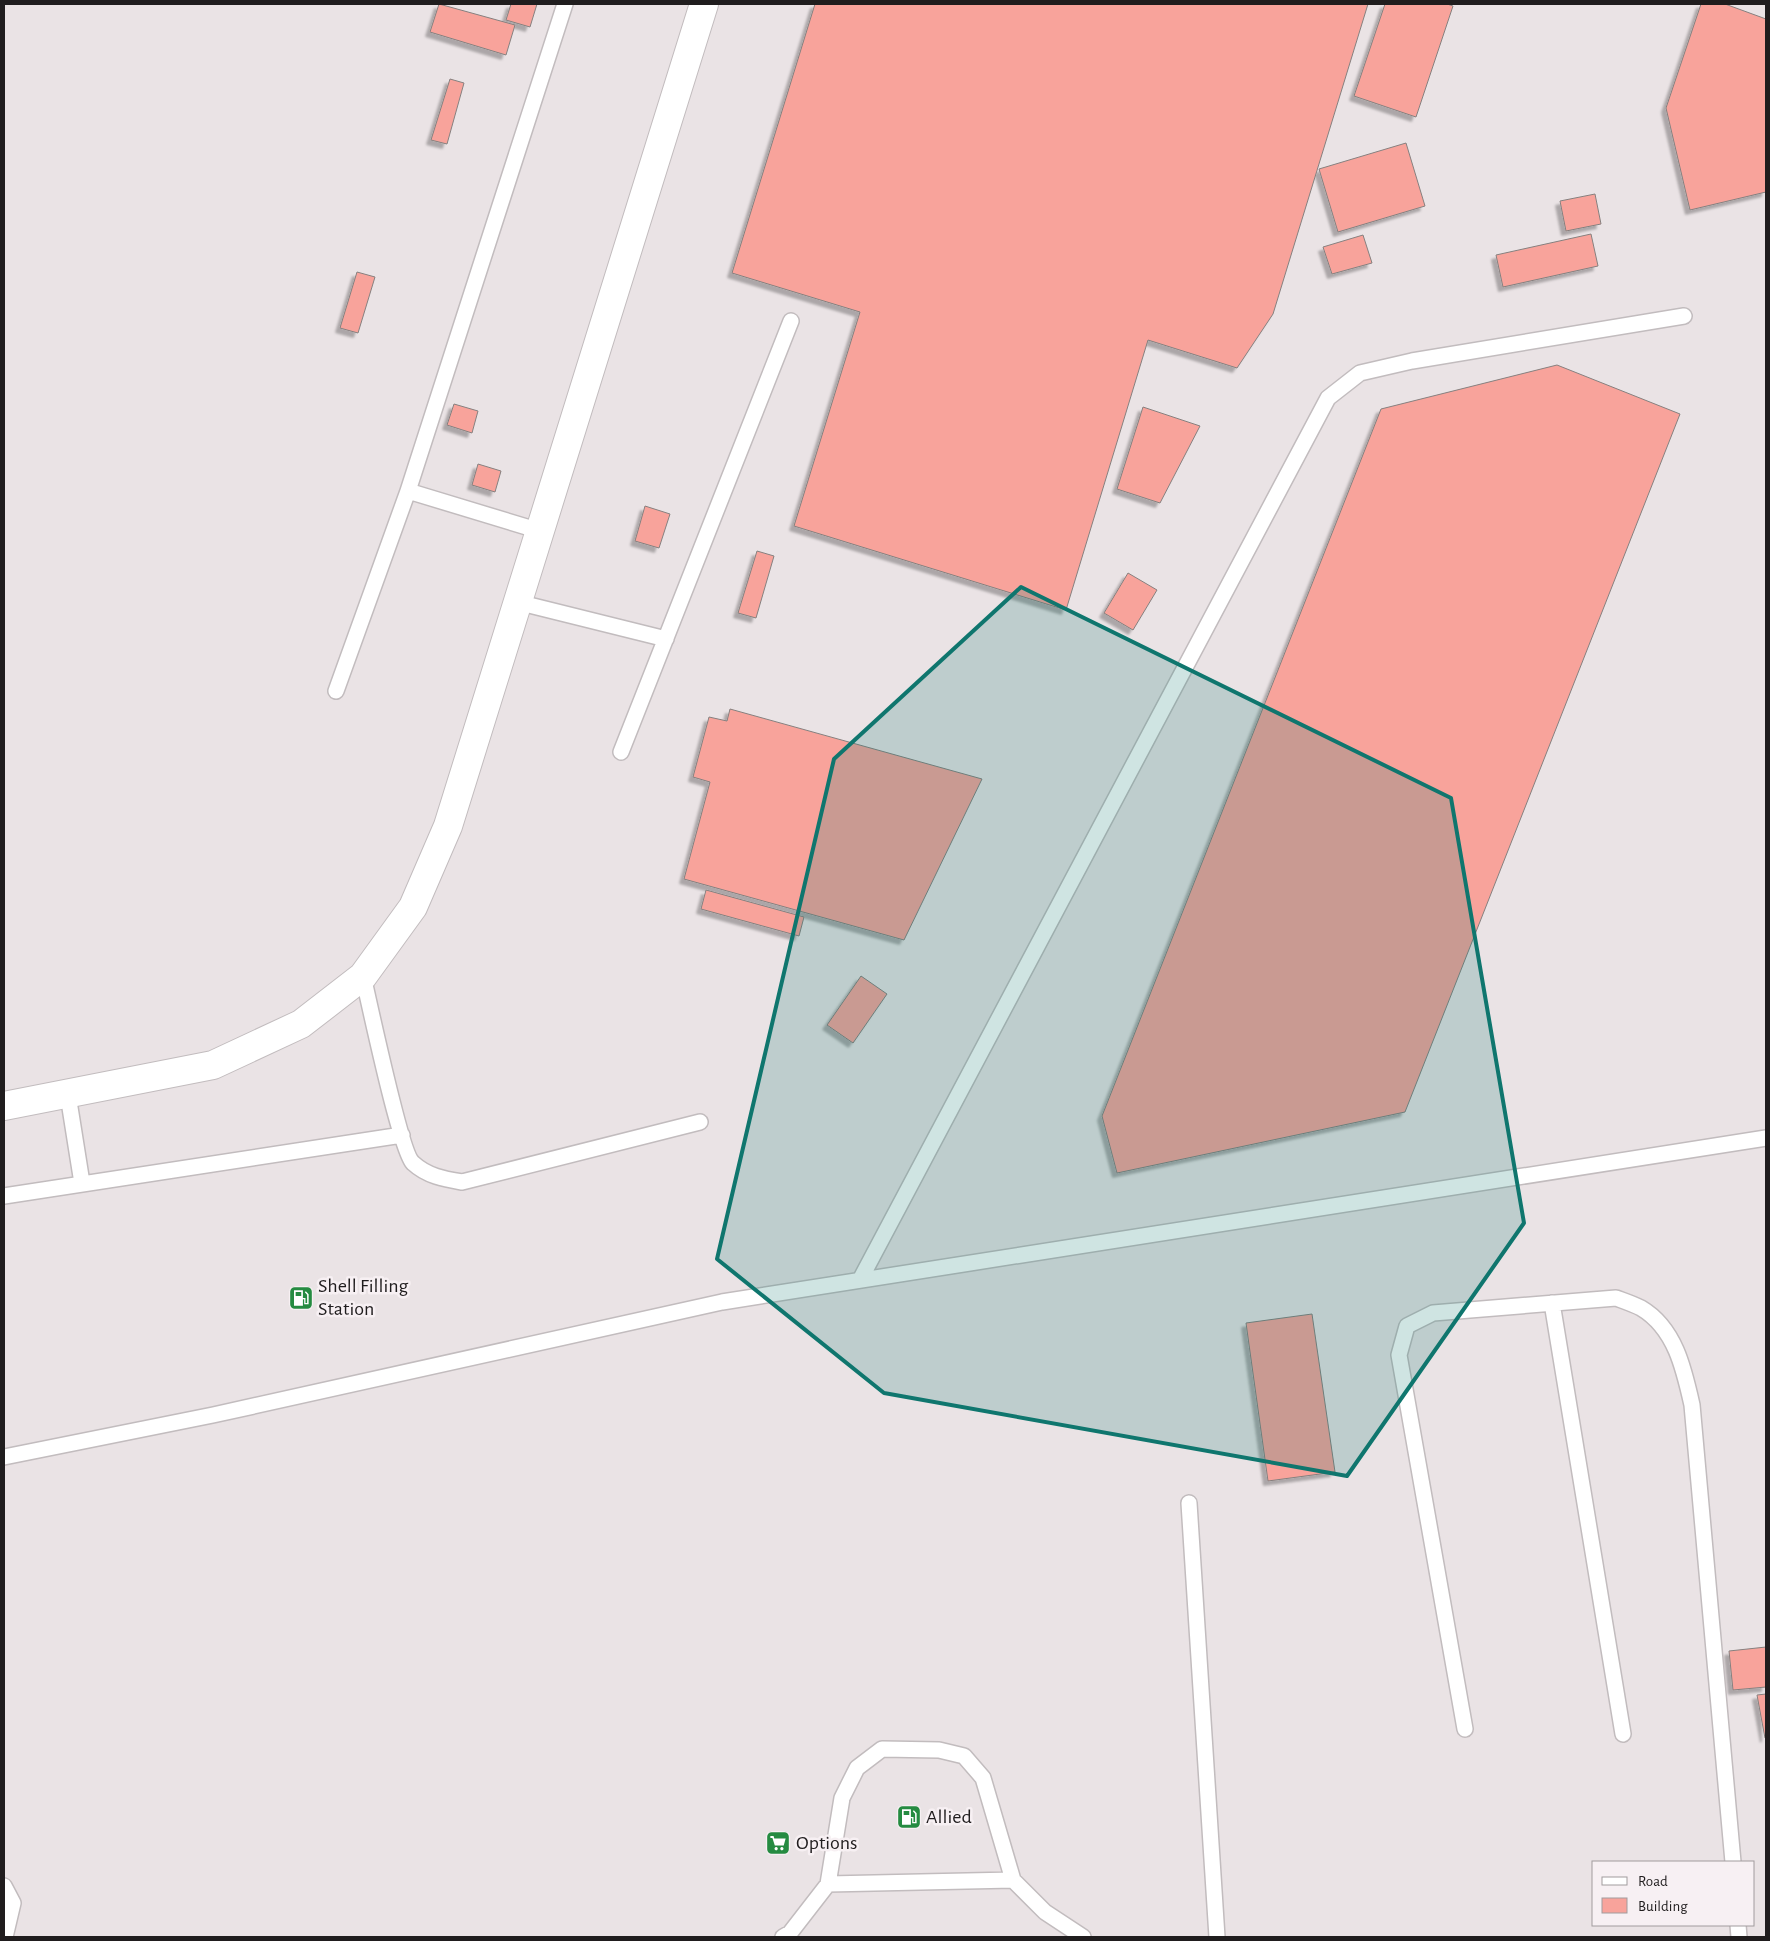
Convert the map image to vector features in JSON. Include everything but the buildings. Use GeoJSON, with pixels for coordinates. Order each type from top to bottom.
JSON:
{"type":"FeatureCollection","features":[{"type":"Feature","properties":{"kind":"street"},"geometry":{"type":"LineString","coordinates":[[4,1106],[68,1095],[213,1065],[302,1024],[363,976],[413,907],[448,826],[704,4]]}},
{"type":"Feature","properties":{"kind":"lane"},"geometry":{"type":"LineString","coordinates":[[336,691],[408,491],[565,4]]}},
{"type":"Feature","properties":{"kind":"lane"},"geometry":{"type":"LineString","coordinates":[[860,1280],[1328,398],[1360,373],[1368,371],[1412,361],[1684,316]]}},
{"type":"Feature","properties":{"kind":"lane"},"geometry":{"type":"LineString","coordinates":[[621,752],[791,322]]}},
{"type":"Feature","properties":{"kind":"lane"},"geometry":{"type":"LineString","coordinates":[[408,491],[540,530]]}},
{"type":"Feature","properties":{"kind":"lane"},"geometry":{"type":"LineString","coordinates":[[517,602],[666,639]]}},
{"type":"Feature","properties":{"kind":"lane"},"geometry":{"type":"LineString","coordinates":[[363,976],[402,1135],[412,1162],[434,1177],[462,1182],[700,1122]]}},
{"type":"Feature","properties":{"kind":"lane"},"geometry":{"type":"LineString","coordinates":[[68,1095],[82,1183]]}},
{"type":"Feature","properties":{"kind":"lane"},"geometry":{"type":"LineString","coordinates":[[4,1196],[402,1135]]}},
{"type":"Feature","properties":{"kind":"lane"},"geometry":{"type":"LineString","coordinates":[[4,1457],[213,1415],[722,1302],[1766,1138]]}},
{"type":"Feature","properties":{"kind":"lane"},"geometry":{"type":"LineString","coordinates":[[1465,1728],[1399,1356],[1407,1326],[1433,1313],[1616,1298],[1642,1308],[1667,1330],[1684,1368],[1692,1405],[1733,1861]]}},
{"type":"Feature","properties":{"kind":"lane"},"geometry":{"type":"LineString","coordinates":[[1552,1303],[1622,1734]]}},
{"type":"Feature","properties":{"kind":"lane"},"geometry":{"type":"LineString","coordinates":[[1189,1502],[1217,1937]]}},
{"type":"Feature","properties":{"kind":"lane"},"geometry":{"type":"LineString","coordinates":[[782,1937],[790,1932],[828,1884],[842,1798],[857,1768],[882,1749],[939,1750],[964,1756],[983,1778],[1013,1880],[1045,1912],[1083,1937]]}},
{"type":"Feature","properties":{"kind":"lane"},"geometry":{"type":"LineString","coordinates":[[828,1884],[1013,1880]]}},
{"type":"Feature","properties":{"kind":"lane"},"geometry":{"type":"LineString","coordinates":[[4,1886],[13,1903],[5,1937]]}},
{"type":"Feature","properties":{"kind":"highlighted area"},"geometry":{"type":"Polygon","coordinates":[[[1021,587],[1451,798],[1524,1223],[1347,1476],[884,1393],[717,1259],[834,759],[1021,587]]]}},
{"type":"Feature","properties":{"kind":"place","name":"Shell Filling Station"},"geometry":{"type":"Point","coordinates":[301,1298]}},
{"type":"Feature","properties":{"kind":"place","name":"Allied"},"geometry":{"type":"Point","coordinates":[909,1817]}},
{"type":"Feature","properties":{"kind":"place","name":"Options"},"geometry":{"type":"Point","coordinates":[778,1843]}}]}
